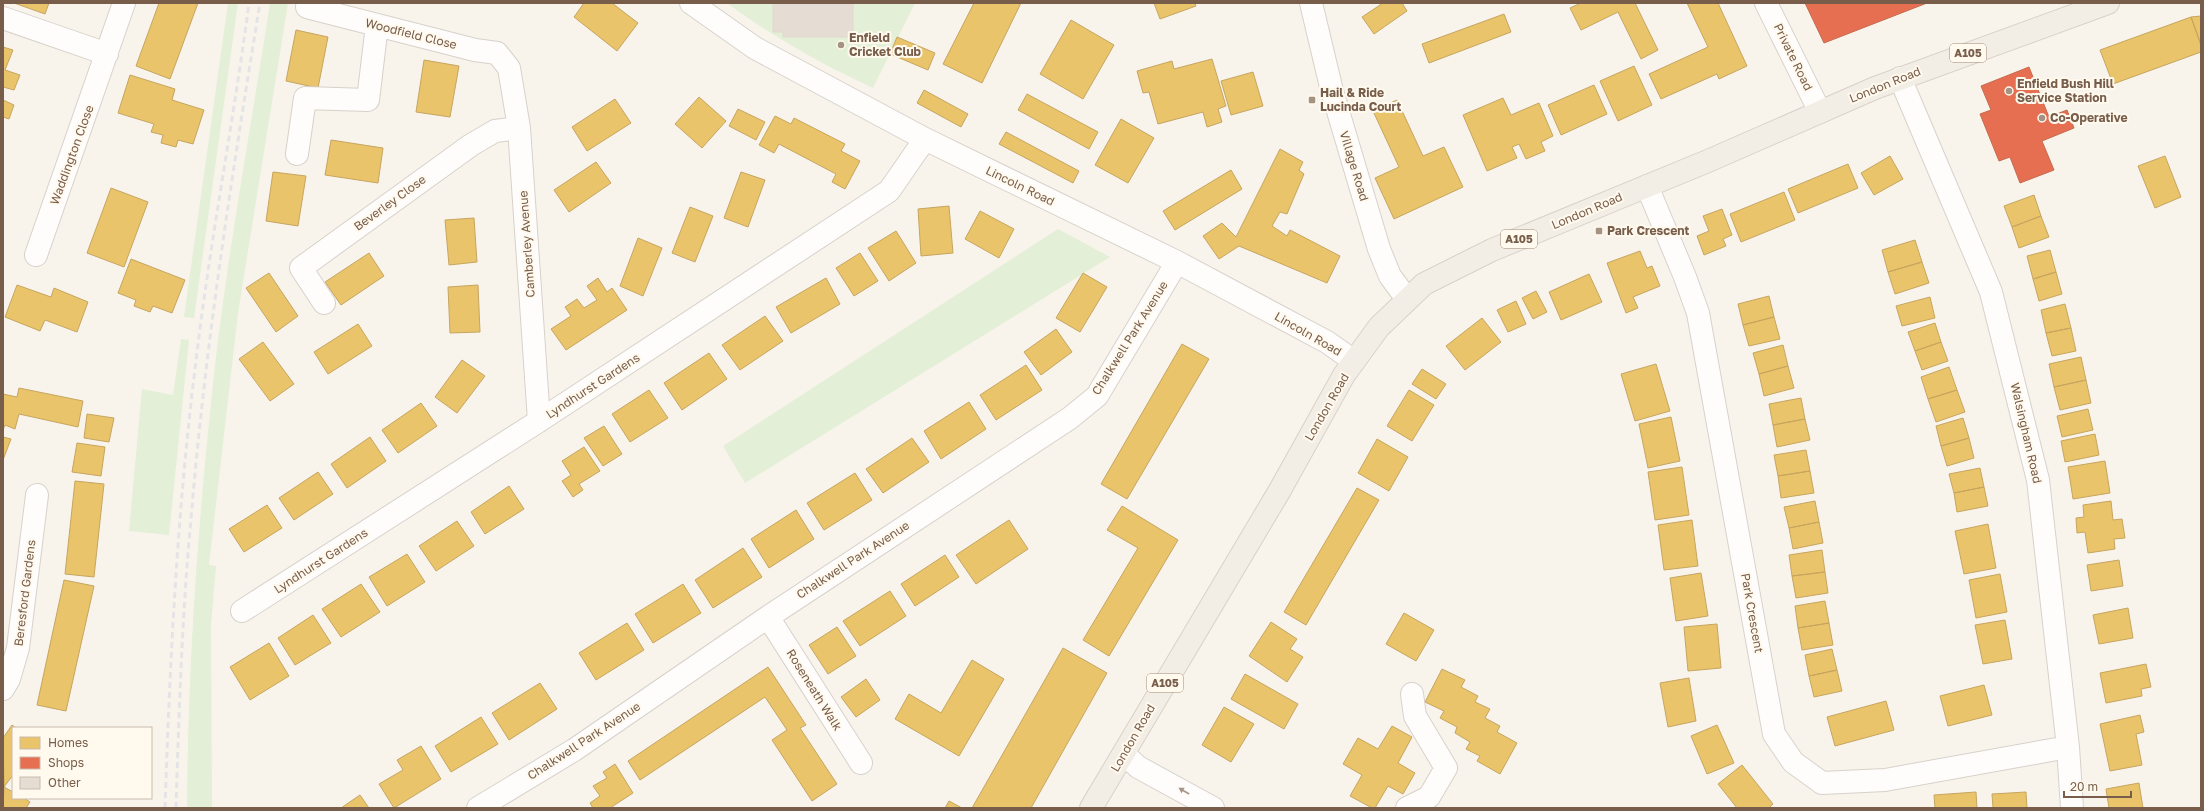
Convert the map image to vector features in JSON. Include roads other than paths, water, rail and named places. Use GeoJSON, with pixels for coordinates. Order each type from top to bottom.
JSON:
{"type":"FeatureCollection","features":[{"type":"Feature","properties":{"kind":"main road","name":"London Road"},"geometry":{"type":"LineString","coordinates":[[1091,808],[1354,361],[1379,327],[1407,299],[1429,281],[1472,258],[1900,78],[2108,3]]}},
{"type":"Feature","properties":{"kind":"street","name":"Waddington Close"},"geometry":{"type":"LineString","coordinates":[[36,255],[124,3]]}},
{"type":"Feature","properties":{"kind":"street","name":"Lincoln Road"},"geometry":{"type":"LineString","coordinates":[[691,3],[755,48],[926,139],[1177,262],[1327,342],[1354,361]]}},
{"type":"Feature","properties":{"kind":"street","name":"Village Road"},"geometry":{"type":"LineString","coordinates":[[1311,3],[1332,91],[1379,250],[1390,276],[1407,299]]}},
{"type":"Feature","properties":{"kind":"street","name":"Private Road"},"geometry":{"type":"LineString","coordinates":[[1766,3],[1820,112]]}},
{"type":"Feature","properties":{"kind":"street","name":"Woodfield Close"},"geometry":{"type":"LineString","coordinates":[[307,7],[475,50],[496,53],[509,68]]}},
{"type":"Feature","properties":{"kind":"street"},"geometry":{"type":"LineString","coordinates":[[3,18],[107,54]]}},
{"type":"Feature","properties":{"kind":"street"},"geometry":{"type":"LineString","coordinates":[[297,154],[305,98],[368,100],[377,25]]}},
{"type":"Feature","properties":{"kind":"street","name":"Camberley Avenue"},"geometry":{"type":"LineString","coordinates":[[509,68],[519,128],[539,421]]}},
{"type":"Feature","properties":{"kind":"street","name":"Walsingham Road"},"geometry":{"type":"LineString","coordinates":[[1900,78],[1993,300],[2038,480],[2068,747],[2072,808]]}},
{"type":"Feature","properties":{"kind":"street","name":"Beverley Close"},"geometry":{"type":"LineString","coordinates":[[324,303],[301,268],[471,145],[495,131],[519,128]]}},
{"type":"Feature","properties":{"kind":"street","name":"Lyndhurst Gardens"},"geometry":{"type":"LineString","coordinates":[[242,611],[539,421],[889,191],[926,139]]}},
{"type":"Feature","properties":{"kind":"street","name":"Park Crescent"},"geometry":{"type":"LineString","coordinates":[[1646,186],[1685,277],[1698,313],[1774,734],[1793,762],[1822,783],[1885,780],[2068,747]]}},
{"type":"Feature","properties":{"kind":"street","name":"Chalkwell Park Avenue"},"geometry":{"type":"LineString","coordinates":[[478,808],[574,750],[768,617],[1063,422],[1097,396],[1177,262]]}},
{"type":"Feature","properties":{"kind":"street","name":"Beresford Gardens"},"geometry":{"type":"LineString","coordinates":[[3,688],[9,679],[18,648],[37,495]]}},
{"type":"Feature","properties":{"kind":"street","name":"Roseneath Walk"},"geometry":{"type":"LineString","coordinates":[[768,617],[861,763]]}},
{"type":"Feature","properties":{"kind":"street"},"geometry":{"type":"LineString","coordinates":[[1407,808],[1429,797],[1446,768],[1415,716],[1412,694]]}},
{"type":"Feature","properties":{"kind":"street"},"geometry":{"type":"LineString","coordinates":[[1124,754],[1138,767],[1213,808]]}},
{"type":"Feature","properties":{"kind":"railway"},"geometry":{"type":"LineString","coordinates":[[165,808],[175,588],[183,479],[207,278],[249,3]]}},
{"type":"Feature","properties":{"kind":"railway"},"geometry":{"type":"LineString","coordinates":[[176,808],[183,627],[197,454],[220,261],[260,3]]}},
{"type":"Feature","properties":{"kind":"place","name":"Enfield Cricket Club"},"geometry":{"type":"Point","coordinates":[841,45]}},
{"type":"Feature","properties":{"kind":"place","name":"Enfield Bush Hill Service Station"},"geometry":{"type":"Point","coordinates":[2009,91]}},
{"type":"Feature","properties":{"kind":"place","name":"Hail & Ride Lucinda Court"},"geometry":{"type":"Point","coordinates":[1312,100]}},
{"type":"Feature","properties":{"kind":"place","name":"Co-Operative"},"geometry":{"type":"Point","coordinates":[2042,118]}},
{"type":"Feature","properties":{"kind":"place","name":"Park Crescent"},"geometry":{"type":"Point","coordinates":[1599,231]}}]}
